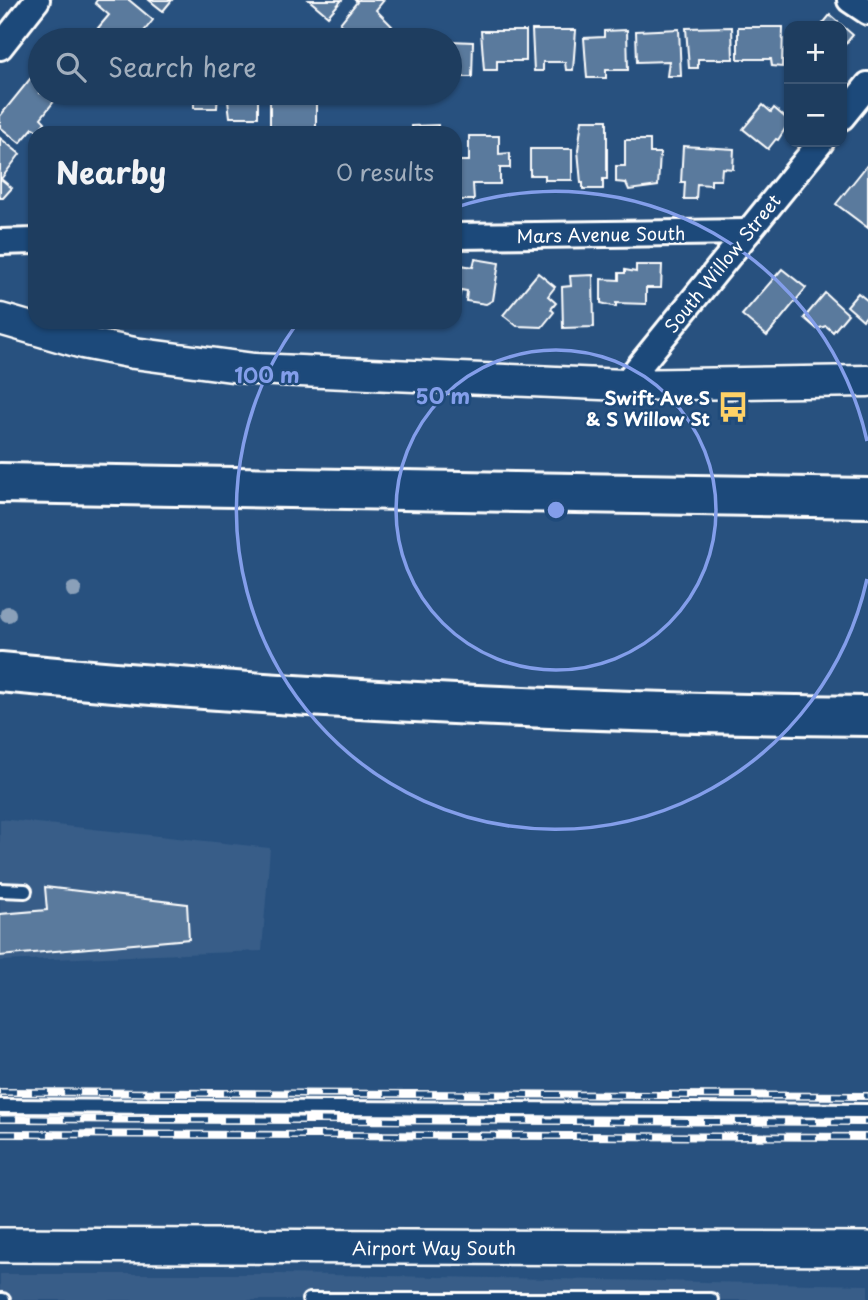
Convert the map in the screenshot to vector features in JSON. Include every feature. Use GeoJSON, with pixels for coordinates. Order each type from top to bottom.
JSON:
{"type":"FeatureCollection","features":[{"type":"Feature","properties":{"kind":"highway"},"geometry":{"type":"LineString","coordinates":[[0,471],[98,487]]}},
{"type":"Feature","properties":{"kind":"highway"},"geometry":{"type":"LineString","coordinates":[[0,483],[98,487],[868,498]]}},
{"type":"Feature","properties":{"kind":"highway"},"geometry":{"type":"LineString","coordinates":[[0,672],[199,690],[644,713],[868,716]]}},
{"type":"Feature","properties":{"kind":"main road","name":"Airport Way South"},"geometry":{"type":"LineString","coordinates":[[0,1245],[868,1249]]}},
{"type":"Feature","properties":{"kind":"street"},"geometry":{"type":"LineString","coordinates":[[0,47],[37,0]]}},
{"type":"Feature","properties":{"kind":"street"},"geometry":{"type":"LineString","coordinates":[[850,0],[868,12]]}},
{"type":"Feature","properties":{"kind":"street"},"geometry":{"type":"LineString","coordinates":[[847,111],[868,85]]}},
{"type":"Feature","properties":{"kind":"street","name":"South Willow Street"},"geometry":{"type":"LineString","coordinates":[[624,385],[817,147]]}},
{"type":"Feature","properties":{"kind":"street","name":"Mars Avenue South"},"geometry":{"type":"LineString","coordinates":[[462,236],[748,232]]}},
{"type":"Feature","properties":{"kind":"street"},"geometry":{"type":"LineString","coordinates":[[0,242],[28,241]]}},
{"type":"Feature","properties":{"kind":"street"},"geometry":{"type":"LineString","coordinates":[[0,318],[28,326]]}},
{"type":"Feature","properties":{"kind":"street"},"geometry":{"type":"LineString","coordinates":[[37,329],[83,343],[215,365],[624,385],[868,381]]}},
{"type":"Feature","properties":{"kind":"lane"},"geometry":{"type":"LineString","coordinates":[[0,890],[25,891]]}},
{"type":"Feature","properties":{"kind":"lane"},"geometry":{"type":"LineString","coordinates":[[0,1106],[868,1111]]}},
{"type":"Feature","properties":{"kind":"lane"},"geometry":{"type":"LineString","coordinates":[[309,1300],[711,1300]]}},
{"type":"Feature","properties":{"kind":"shaded area"},"geometry":{"type":"Polygon","coordinates":[[[0,819],[270,848],[262,951],[0,961],[0,819]]]}},
{"type":"Feature","properties":{"kind":"shaded area"},"geometry":{"type":"Polygon","coordinates":[[[0,1274],[282,1274],[868,1285],[868,1300],[0,1300],[0,1274]]]}},
{"type":"Feature","properties":{"kind":"building"},"geometry":{"type":"Polygon","coordinates":[[[97,0],[129,0],[153,20],[147,28],[98,28],[109,15],[95,3],[97,0]]]}},
{"type":"Feature","properties":{"kind":"building"},"geometry":{"type":"Polygon","coordinates":[[[149,0],[172,0],[163,11],[149,0]]]}},
{"type":"Feature","properties":{"kind":"building"},"geometry":{"type":"Polygon","coordinates":[[[309,0],[342,0],[328,16],[309,0]]]}},
{"type":"Feature","properties":{"kind":"building"},"geometry":{"type":"Polygon","coordinates":[[[355,0],[384,0],[376,10],[392,26],[346,28],[340,23],[357,2],[355,0]]]}},
{"type":"Feature","properties":{"kind":"building"},"geometry":{"type":"Polygon","coordinates":[[[830,15],[837,21],[825,21],[830,15]]]}},
{"type":"Feature","properties":{"kind":"building"},"geometry":{"type":"Polygon","coordinates":[[[732,27],[733,59],[698,59],[698,68],[689,68],[686,28],[732,27]]]}},
{"type":"Feature","properties":{"kind":"building"},"geometry":{"type":"Polygon","coordinates":[[[738,27],[783,27],[782,67],[772,66],[771,59],[738,59],[738,27]]]}},
{"type":"Feature","properties":{"kind":"building"},"geometry":{"type":"Polygon","coordinates":[[[679,29],[681,76],[667,76],[669,61],[637,62],[636,31],[679,29]]]}},
{"type":"Feature","properties":{"kind":"building"},"geometry":{"type":"Polygon","coordinates":[[[532,30],[576,30],[573,70],[566,70],[565,62],[543,62],[543,71],[534,71],[532,30]]]}},
{"type":"Feature","properties":{"kind":"building"},"geometry":{"type":"Polygon","coordinates":[[[627,30],[628,70],[606,70],[606,78],[587,78],[584,38],[604,37],[604,31],[627,30]]]}},
{"type":"Feature","properties":{"kind":"building"},"geometry":{"type":"Polygon","coordinates":[[[847,30],[853,35],[847,42],[847,30]]]}},
{"type":"Feature","properties":{"kind":"building"},"geometry":{"type":"Polygon","coordinates":[[[481,31],[526,31],[526,61],[497,61],[497,70],[484,70],[481,31]]]}},
{"type":"Feature","properties":{"kind":"building"},"geometry":{"type":"Polygon","coordinates":[[[462,42],[473,42],[472,77],[462,77],[462,42]]]}},
{"type":"Feature","properties":{"kind":"building"},"geometry":{"type":"Polygon","coordinates":[[[28,81],[28,105],[51,105],[41,118],[45,122],[42,126],[28,126],[28,134],[20,143],[0,127],[0,116],[28,81]]]}},
{"type":"Feature","properties":{"kind":"building"},"geometry":{"type":"Polygon","coordinates":[[[194,105],[217,105],[217,108],[194,108],[194,105]]]}},
{"type":"Feature","properties":{"kind":"building"},"geometry":{"type":"Polygon","coordinates":[[[228,105],[258,105],[258,117],[230,117],[228,105]]]}},
{"type":"Feature","properties":{"kind":"building"},"geometry":{"type":"Polygon","coordinates":[[[270,105],[316,105],[316,126],[270,126],[270,105]]]}},
{"type":"Feature","properties":{"kind":"building"},"geometry":{"type":"Polygon","coordinates":[[[763,105],[771,112],[774,108],[784,116],[784,130],[768,149],[743,129],[763,105]]]}},
{"type":"Feature","properties":{"kind":"building"},"geometry":{"type":"Polygon","coordinates":[[[582,120],[607,120],[607,179],[603,179],[603,189],[583,189],[581,183],[578,150],[582,120]]]}},
{"type":"Feature","properties":{"kind":"building"},"geometry":{"type":"Polygon","coordinates":[[[469,136],[499,136],[499,154],[510,153],[510,168],[500,168],[500,184],[473,184],[474,200],[462,200],[462,161],[469,161],[469,136]]]}},
{"type":"Feature","properties":{"kind":"building"},"geometry":{"type":"Polygon","coordinates":[[[0,138],[20,154],[1,179],[12,188],[3,198],[0,198],[0,138]]]}},
{"type":"Feature","properties":{"kind":"building"},"geometry":{"type":"Polygon","coordinates":[[[625,140],[650,140],[650,153],[660,153],[658,186],[629,190],[626,183],[616,182],[616,166],[625,166],[625,140]]]}},
{"type":"Feature","properties":{"kind":"building"},"geometry":{"type":"Polygon","coordinates":[[[683,146],[734,149],[733,169],[722,168],[721,180],[711,180],[711,185],[697,184],[696,199],[684,199],[685,182],[681,182],[683,146]]]}},
{"type":"Feature","properties":{"kind":"building"},"geometry":{"type":"Polygon","coordinates":[[[530,149],[572,149],[572,180],[545,180],[545,175],[530,175],[530,149]]]}},
{"type":"Feature","properties":{"kind":"building"},"geometry":{"type":"Polygon","coordinates":[[[868,164],[868,228],[836,204],[868,164]]]}},
{"type":"Feature","properties":{"kind":"building"},"geometry":{"type":"Polygon","coordinates":[[[475,259],[499,263],[493,300],[486,304],[466,301],[467,291],[462,290],[462,265],[473,267],[475,259]]]}},
{"type":"Feature","properties":{"kind":"building"},"geometry":{"type":"Polygon","coordinates":[[[636,265],[662,265],[661,288],[646,288],[646,304],[616,303],[616,307],[601,303],[601,279],[619,280],[619,273],[625,273],[625,270],[636,272],[636,265]]]}},
{"type":"Feature","properties":{"kind":"building"},"geometry":{"type":"Polygon","coordinates":[[[782,269],[806,288],[767,336],[742,315],[782,269]]]}},
{"type":"Feature","properties":{"kind":"building"},"geometry":{"type":"Polygon","coordinates":[[[538,273],[555,287],[548,296],[556,303],[551,309],[554,312],[542,327],[517,326],[503,315],[538,273]]]}},
{"type":"Feature","properties":{"kind":"building"},"geometry":{"type":"Polygon","coordinates":[[[593,275],[594,327],[563,328],[562,287],[571,286],[570,276],[593,275]]]}},
{"type":"Feature","properties":{"kind":"building"},"geometry":{"type":"Polygon","coordinates":[[[825,293],[848,314],[833,332],[826,326],[817,329],[804,318],[825,293]]]}},
{"type":"Feature","properties":{"kind":"building"},"geometry":{"type":"Polygon","coordinates":[[[858,293],[868,301],[868,314],[863,320],[847,306],[858,293]]]}},
{"type":"Feature","properties":{"kind":"building"},"geometry":{"type":"Polygon","coordinates":[[[45,887],[187,904],[189,939],[0,956],[0,914],[47,910],[45,887]]]}},
{"type":"Feature","properties":{"kind":"railway"},"geometry":{"type":"LineString","coordinates":[[0,1092],[868,1096]]}},
{"type":"Feature","properties":{"kind":"railway"},"geometry":{"type":"LineString","coordinates":[[0,1119],[868,1122]]}},
{"type":"Feature","properties":{"kind":"railway"},"geometry":{"type":"LineString","coordinates":[[0,1134],[868,1137]]}},
{"type":"Feature","properties":{"kind":"place","name":"Swift Ave S & S Willow St"},"geometry":{"type":"Point","coordinates":[733,407]}}]}
